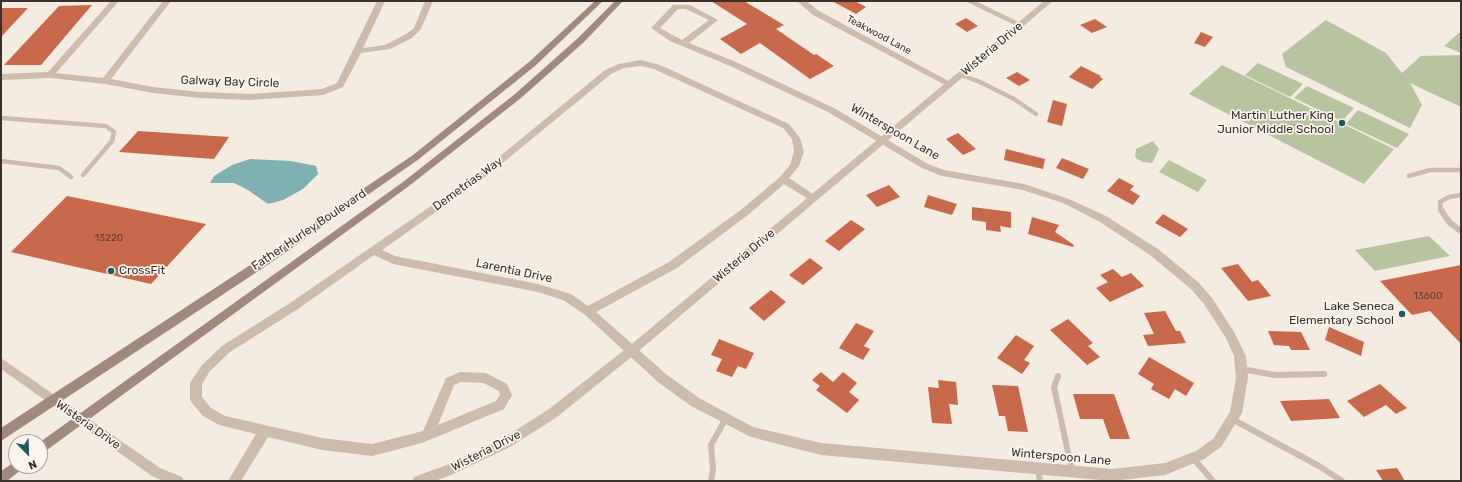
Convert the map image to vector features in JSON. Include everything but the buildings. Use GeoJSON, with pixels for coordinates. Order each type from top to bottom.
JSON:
{"type":"FeatureCollection","features":[{"type":"Feature","properties":{"kind":"main road","name":"Father Hurley Boulevard"},"geometry":{"type":"LineString","coordinates":[[1,435],[264,261],[416,156],[532,64],[599,1]]}},
{"type":"Feature","properties":{"kind":"main road","name":"Father Hurley Boulevard"},"geometry":{"type":"LineString","coordinates":[[48,443],[412,179],[518,96],[581,40],[619,1]]}},
{"type":"Feature","properties":{"kind":"street"},"geometry":{"type":"LineString","coordinates":[[50,75],[115,1]]}},
{"type":"Feature","properties":{"kind":"street"},"geometry":{"type":"LineString","coordinates":[[105,81],[167,1]]}},
{"type":"Feature","properties":{"kind":"street","name":"Galway Bay Circle"},"geometry":{"type":"LineString","coordinates":[[1,77],[50,75],[105,81],[153,90],[200,95],[250,97],[324,92],[340,85],[358,51],[381,1]]}},
{"type":"Feature","properties":{"kind":"street"},"geometry":{"type":"LineString","coordinates":[[358,51],[387,47],[409,36],[420,24],[430,1]]}},
{"type":"Feature","properties":{"kind":"street","name":"Teakwood Lane"},"geometry":{"type":"LineString","coordinates":[[801,1],[816,13],[950,84]]}},
{"type":"Feature","properties":{"kind":"street","name":"Wisteria Drive"},"geometry":{"type":"LineString","coordinates":[[418,481],[447,471],[506,443],[553,413],[631,351],[1049,1]]}},
{"type":"Feature","properties":{"kind":"street","name":"Winterspoon Lane"},"geometry":{"type":"LineString","coordinates":[[631,351],[662,378],[695,402],[751,432],[821,448],[1112,475],[1165,469],[1200,455],[1217,443],[1236,413],[1242,378],[1240,356],[1208,301],[1195,286],[1160,257],[1121,230],[1059,198],[1024,187],[942,173],[925,166],[831,110],[733,64],[683,43],[655,28],[676,7],[687,7],[714,20],[683,43]]}},
{"type":"Feature","properties":{"kind":"street","name":"Demetrias Way"},"geometry":{"type":"LineString","coordinates":[[428,434],[450,382],[460,377],[486,378],[503,388],[506,395],[500,405],[428,434],[372,450],[322,444],[223,421],[207,412],[196,399],[196,383],[206,368],[226,349],[294,306],[375,251],[485,173],[608,72],[622,66],[641,64],[657,67],[786,126],[796,138],[799,152],[794,166],[783,179],[745,212],[673,265],[588,311]]}},
{"type":"Feature","properties":{"kind":"street"},"geometry":{"type":"LineString","coordinates":[[783,179],[813,198]]}},
{"type":"Feature","properties":{"kind":"street","name":"Larentia Drive"},"geometry":{"type":"LineString","coordinates":[[375,251],[393,260],[538,288],[567,297],[588,311],[631,351]]}},
{"type":"Feature","properties":{"kind":"street","name":"Wisteria Drive"},"geometry":{"type":"LineString","coordinates":[[1,363],[156,472],[178,481]]}},
{"type":"Feature","properties":{"kind":"street"},"geometry":{"type":"LineString","coordinates":[[234,481],[265,431]]}},
{"type":"Feature","properties":{"kind":"lane"},"geometry":{"type":"LineString","coordinates":[[970,1],[1020,25]]}},
{"type":"Feature","properties":{"kind":"lane"},"geometry":{"type":"LineString","coordinates":[[961,75],[994,89],[1036,114]]}},
{"type":"Feature","properties":{"kind":"lane"},"geometry":{"type":"LineString","coordinates":[[1,118],[106,126],[114,132],[112,141],[83,175]]}},
{"type":"Feature","properties":{"kind":"lane"},"geometry":{"type":"LineString","coordinates":[[1,161],[45,165],[59,168],[70,177]]}},
{"type":"Feature","properties":{"kind":"lane"},"geometry":{"type":"LineString","coordinates":[[1409,176],[1430,170],[1461,170]]}},
{"type":"Feature","properties":{"kind":"lane"},"geometry":{"type":"LineString","coordinates":[[1461,195],[1449,197],[1440,202],[1441,212],[1450,223],[1461,231]]}},
{"type":"Feature","properties":{"kind":"lane"},"geometry":{"type":"LineString","coordinates":[[1241,368],[1275,375],[1324,374]]}},
{"type":"Feature","properties":{"kind":"lane"},"geometry":{"type":"LineString","coordinates":[[1058,376],[1054,387],[1072,472]]}},
{"type":"Feature","properties":{"kind":"lane"},"geometry":{"type":"LineString","coordinates":[[711,481],[713,470],[711,445],[726,418]]}},
{"type":"Feature","properties":{"kind":"lane"},"geometry":{"type":"LineString","coordinates":[[1232,419],[1319,466],[1342,481]]}},
{"type":"Feature","properties":{"kind":"lane"},"geometry":{"type":"LineString","coordinates":[[1193,458],[1213,481]]}},
{"type":"Feature","properties":{"kind":"lane"},"geometry":{"type":"LineString","coordinates":[[1038,468],[1040,481]]}},
{"type":"Feature","properties":{"kind":"green space"},"geometry":{"type":"Polygon","coordinates":[[[1326,20],[1386,53],[1402,73],[1421,56],[1461,55],[1461,107],[1410,83],[1422,105],[1410,128],[1286,67],[1282,54],[1326,20]]]}},
{"type":"Feature","properties":{"kind":"green space"},"geometry":{"type":"Polygon","coordinates":[[[1461,31],[1461,53],[1444,46],[1461,31]]]}},
{"type":"Feature","properties":{"kind":"green space"},"geometry":{"type":"Polygon","coordinates":[[[1258,63],[1303,84],[1290,97],[1245,75],[1258,63]]]}},
{"type":"Feature","properties":{"kind":"green space"},"geometry":{"type":"Polygon","coordinates":[[[1222,65],[1394,149],[1364,184],[1189,94],[1222,65]]]}},
{"type":"Feature","properties":{"kind":"green space"},"geometry":{"type":"Polygon","coordinates":[[[1307,86],[1354,108],[1342,121],[1294,98],[1307,86]]]}},
{"type":"Feature","properties":{"kind":"green space"},"geometry":{"type":"Polygon","coordinates":[[[1358,110],[1409,134],[1397,148],[1346,124],[1358,110]]]}},
{"type":"Feature","properties":{"kind":"green space"},"geometry":{"type":"Polygon","coordinates":[[[1153,141],[1159,149],[1152,163],[1143,162],[1137,159],[1135,156],[1136,149],[1153,141]]]}},
{"type":"Feature","properties":{"kind":"green space"},"geometry":{"type":"Polygon","coordinates":[[[1169,160],[1207,180],[1198,192],[1159,172],[1169,160]]]}},
{"type":"Feature","properties":{"kind":"green space"},"geometry":{"type":"Polygon","coordinates":[[[1429,236],[1450,256],[1375,271],[1355,250],[1429,236]]]}},
{"type":"Feature","properties":{"kind":"water"},"geometry":{"type":"Polygon","coordinates":[[[250,159],[291,161],[316,166],[318,174],[303,189],[283,200],[268,204],[248,190],[234,183],[210,183],[214,176],[232,165],[250,159]]]}},
{"type":"Feature","properties":{"kind":"place","name":"Martin Luther King Junior Middle School"},"geometry":{"type":"Point","coordinates":[1342,123]}},
{"type":"Feature","properties":{"kind":"place","name":"CrossFit"},"geometry":{"type":"Point","coordinates":[111,271]}},
{"type":"Feature","properties":{"kind":"place","name":"Lake Seneca Elementary School"},"geometry":{"type":"Point","coordinates":[1402,314]}}]}
